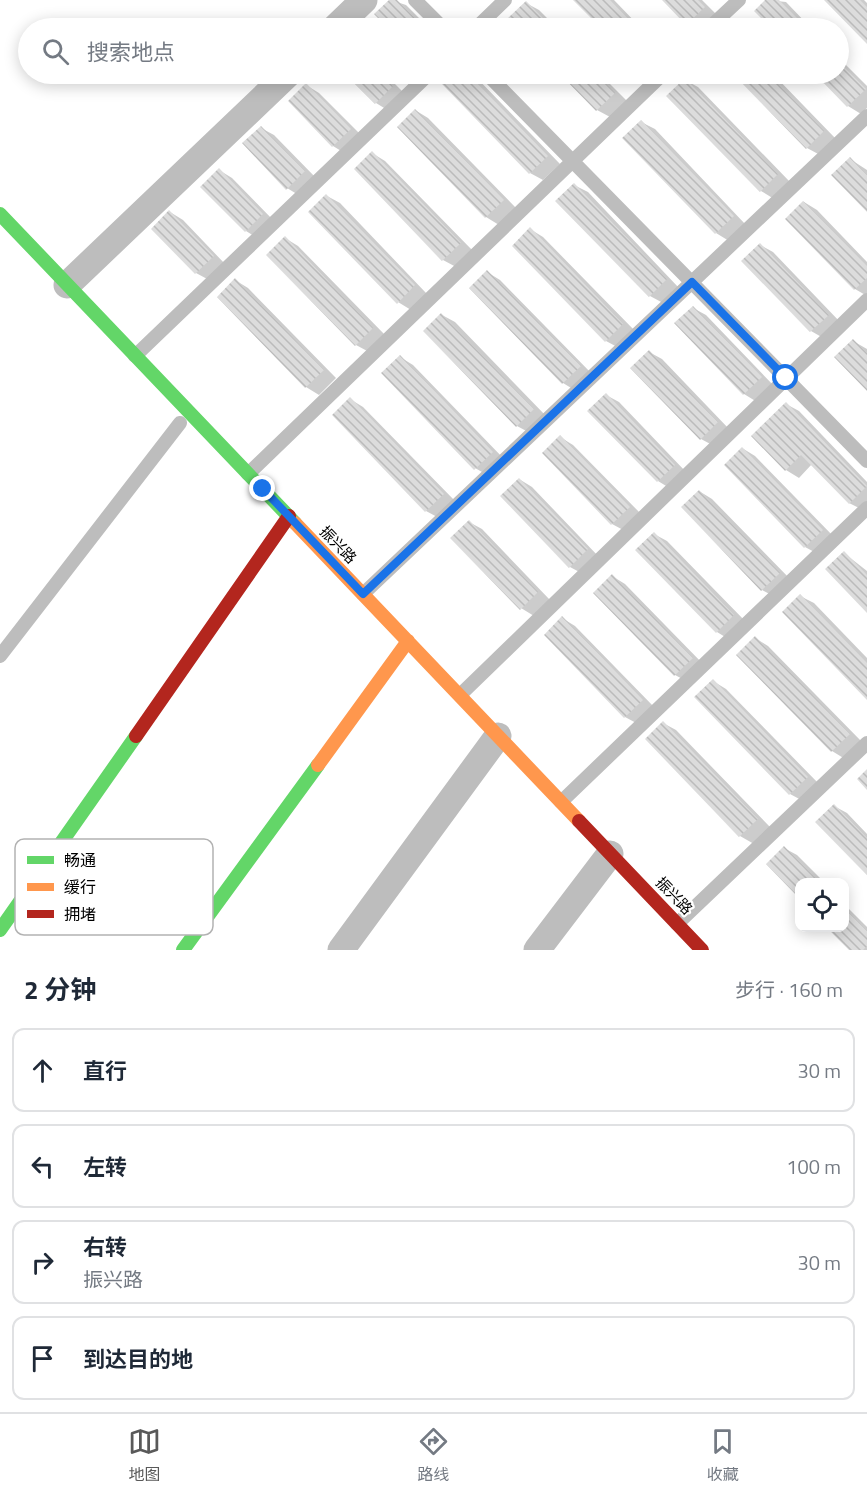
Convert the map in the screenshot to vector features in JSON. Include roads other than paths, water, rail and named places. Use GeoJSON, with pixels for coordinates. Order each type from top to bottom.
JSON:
{"type":"FeatureCollection","features":[{"type":"Feature","properties":{"kind":"street"},"geometry":{"type":"LineString","coordinates":[[345,18],[364,0]]}},
{"type":"Feature","properties":{"kind":"street"},"geometry":{"type":"LineString","coordinates":[[67,285],[278,84]]}},
{"type":"Feature","properties":{"kind":"street","name":"振兴路"},"geometry":{"type":"LineString","coordinates":[[0,214],[702,950]]}},
{"type":"Feature","properties":{"kind":"street"},"geometry":{"type":"LineString","coordinates":[[64,839],[289,516]]}},
{"type":"Feature","properties":{"kind":"street"},"geometry":{"type":"LineString","coordinates":[[213,909],[408,641]]}},
{"type":"Feature","properties":{"kind":"street"},"geometry":{"type":"LineString","coordinates":[[341,950],[498,736]]}},
{"type":"Feature","properties":{"kind":"street"},"geometry":{"type":"LineString","coordinates":[[537,950],[610,854]]}},
{"type":"Feature","properties":{"kind":"street"},"geometry":{"type":"LineString","coordinates":[[0,930],[15,909]]}},
{"type":"Feature","properties":{"kind":"street"},"geometry":{"type":"LineString","coordinates":[[183,950],[194,935]]}},
{"type":"Feature","properties":{"kind":"lane"},"geometry":{"type":"LineString","coordinates":[[415,0],[433,18]]}},
{"type":"Feature","properties":{"kind":"lane"},"geometry":{"type":"LineString","coordinates":[[486,18],[505,0]]}},
{"type":"Feature","properties":{"kind":"lane"},"geometry":{"type":"LineString","coordinates":[[720,18],[739,0]]}},
{"type":"Feature","properties":{"kind":"lane"},"geometry":{"type":"LineString","coordinates":[[135,356],[419,84]]}},
{"type":"Feature","properties":{"kind":"lane"},"geometry":{"type":"LineString","coordinates":[[497,84],[867,460]]}},
{"type":"Feature","properties":{"kind":"lane"},"geometry":{"type":"LineString","coordinates":[[248,474],[653,84]]}},
{"type":"Feature","properties":{"kind":"lane"},"geometry":{"type":"LineString","coordinates":[[363,594],[867,116]]}},
{"type":"Feature","properties":{"kind":"lane"},"geometry":{"type":"LineString","coordinates":[[460,696],[867,300]]}},
{"type":"Feature","properties":{"kind":"lane"},"geometry":{"type":"LineString","coordinates":[[0,656],[180,423]]}},
{"type":"Feature","properties":{"kind":"lane"},"geometry":{"type":"LineString","coordinates":[[561,802],[867,508]]}},
{"type":"Feature","properties":{"kind":"lane"},"geometry":{"type":"LineString","coordinates":[[677,924],[867,742]]}},
{"type":"Feature","properties":{"kind":"lane"},"geometry":{"type":"LineString","coordinates":[[679,950],[690,936]]}}]}
